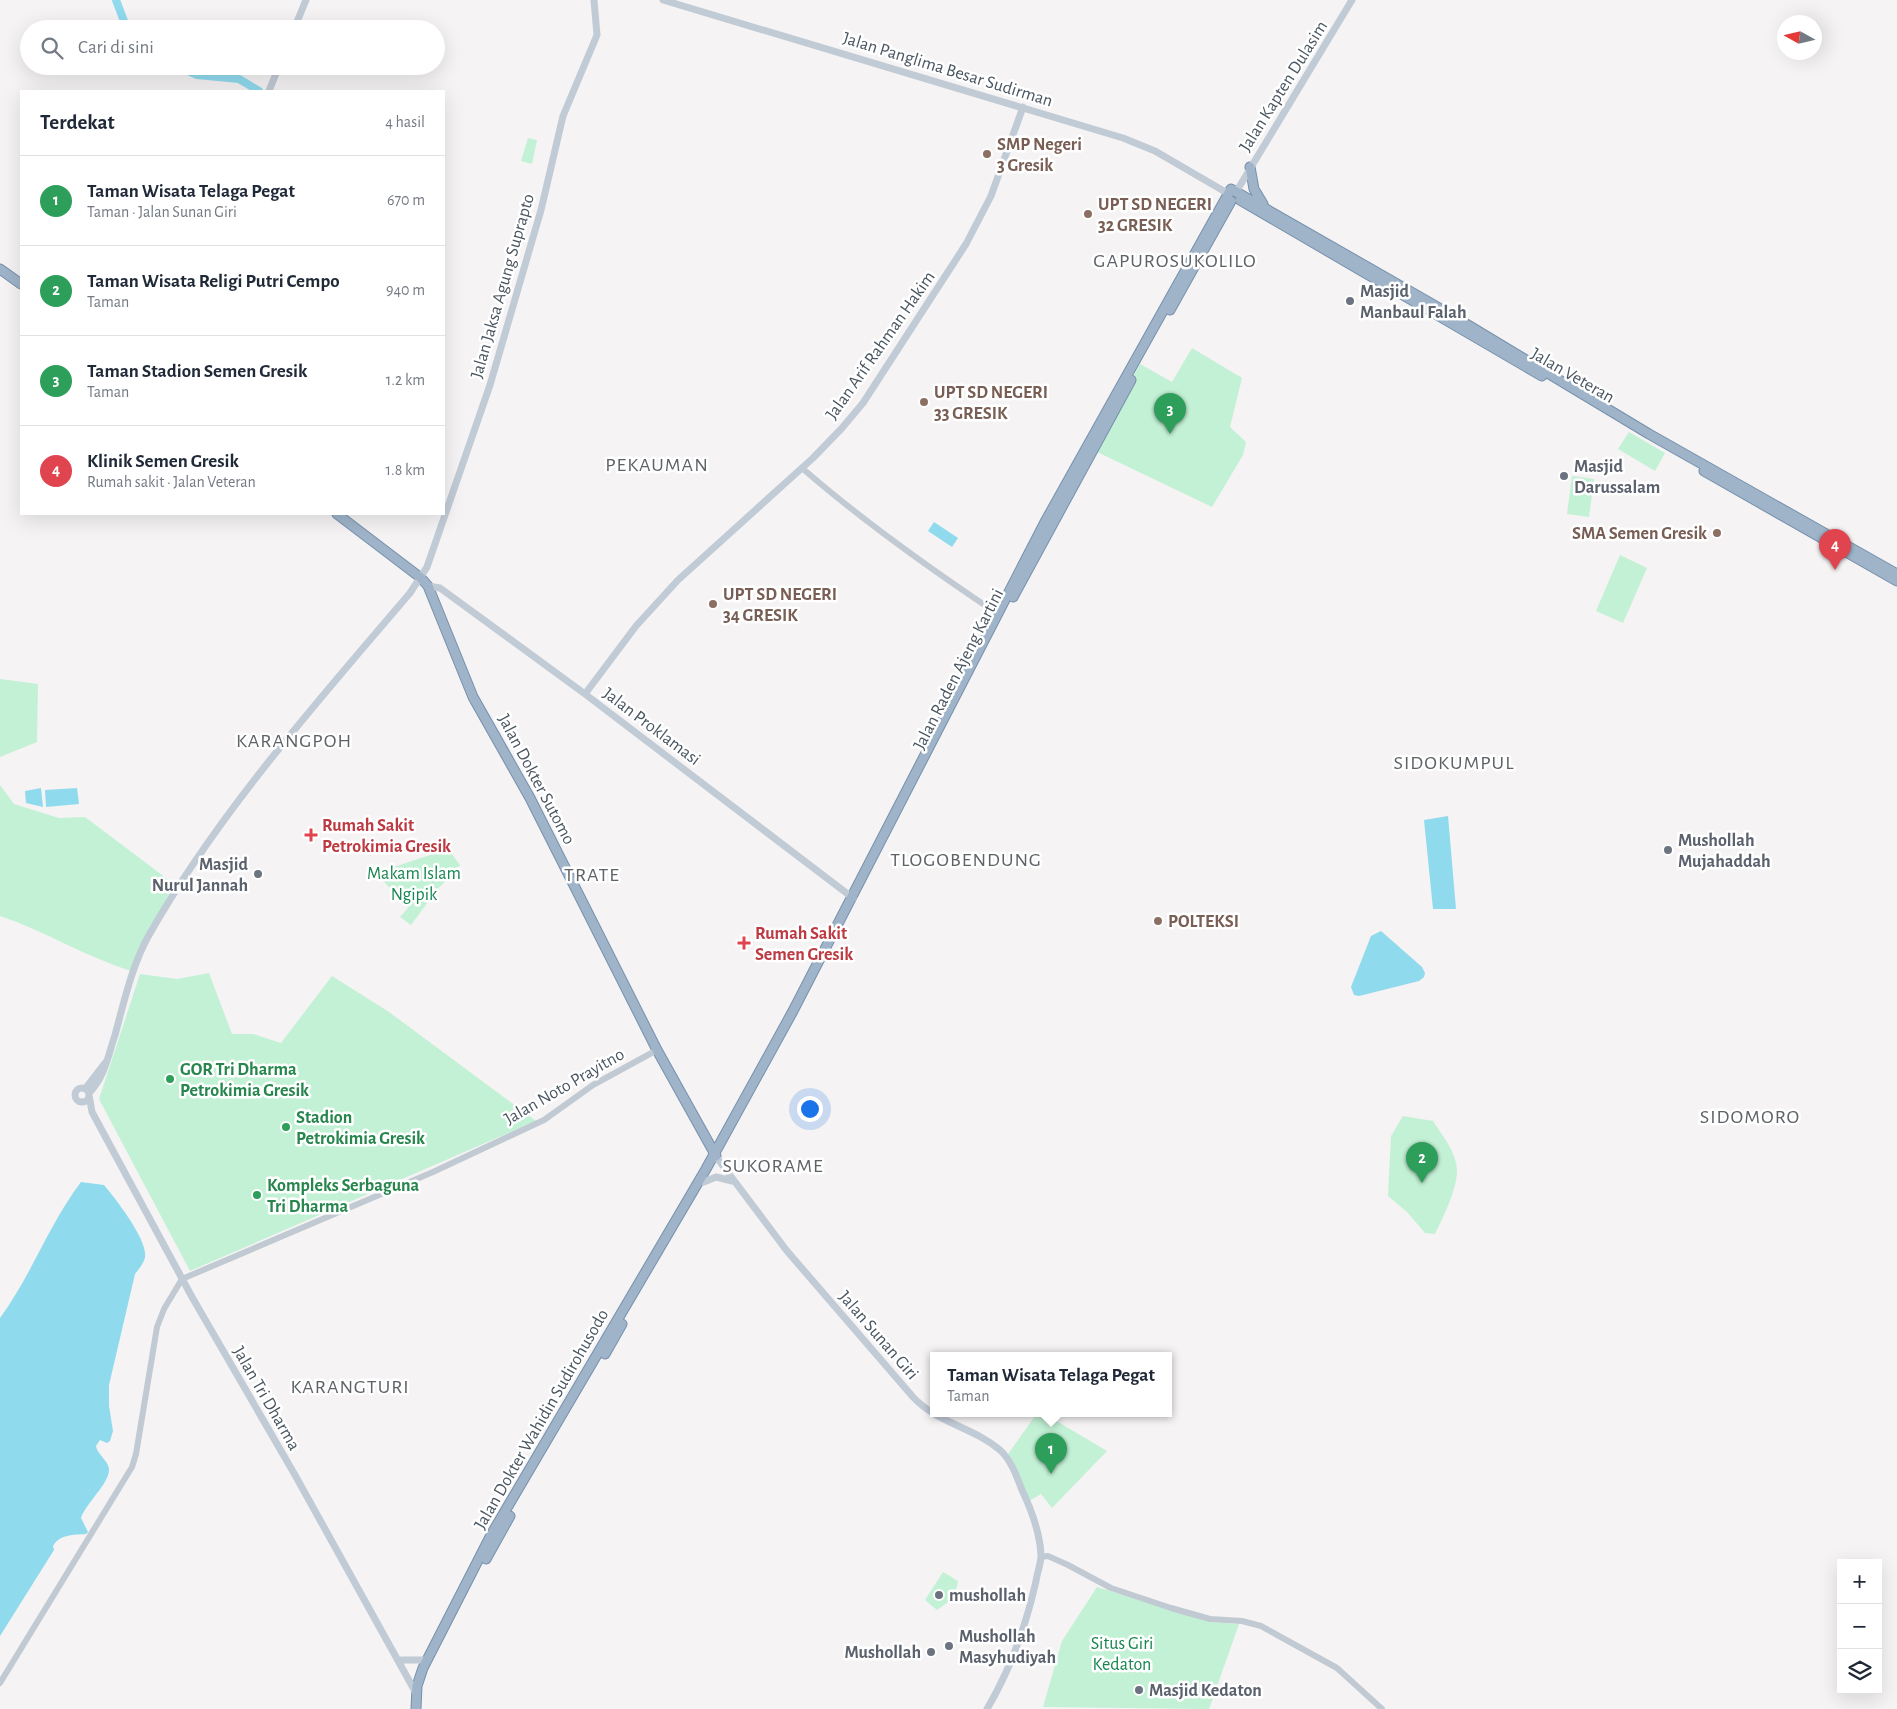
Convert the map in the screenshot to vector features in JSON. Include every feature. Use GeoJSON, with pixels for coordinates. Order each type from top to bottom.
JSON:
{"type":"FeatureCollection","features":[{"type":"Feature","properties":{"kind":"highway"},"geometry":{"type":"LineString","coordinates":[[1250,167],[1254,189],[1264,206]]}},
{"type":"Feature","properties":{"kind":"highway","name":"Jalan Veteran"},"geometry":{"type":"LineString","coordinates":[[1234,192],[1264,206],[1789,521],[1897,582]]}},
{"type":"Feature","properties":{"kind":"highway","name":"Jalan Veteran"},"geometry":{"type":"LineString","coordinates":[[1234,192],[1649,434],[1897,574]]}},
{"type":"Feature","properties":{"kind":"highway","name":"Jalan Raden Ajeng Kartini"},"geometry":{"type":"LineString","coordinates":[[991,633],[998,614],[1143,344],[1234,192]]}},
{"type":"Feature","properties":{"kind":"highway","name":"Jalan Raden Ajeng Kartini"},"geometry":{"type":"LineString","coordinates":[[784,1033],[985,644],[1234,192]]}},
{"type":"Feature","properties":{"kind":"highway"},"geometry":{"type":"LineString","coordinates":[[0,269],[20,283]]}},
{"type":"Feature","properties":{"kind":"highway","name":"Jalan Dokter Sutomo"},"geometry":{"type":"LineString","coordinates":[[338,515],[421,578],[428,586],[473,697],[534,806],[658,1050],[716,1156]]}},
{"type":"Feature","properties":{"kind":"highway","name":"Jalan Raden Ajeng Kartini"},"geometry":{"type":"LineString","coordinates":[[716,1156],[784,1033],[985,644]]}},
{"type":"Feature","properties":{"kind":"highway","name":"Jalan Dokter Wahidin Sudirohusodo"},"geometry":{"type":"LineString","coordinates":[[589,1374],[704,1182],[716,1156]]}},
{"type":"Feature","properties":{"kind":"highway","name":"Jalan Dokter Wahidin Sudirohusodo"},"geometry":{"type":"LineString","coordinates":[[418,1709],[418,1695],[429,1660],[589,1374],[716,1156]]}},
{"type":"Feature","properties":{"kind":"main road"},"geometry":{"type":"LineString","coordinates":[[298,20],[306,0]]}},
{"type":"Feature","properties":{"kind":"main road","name":"Jalan Panglima Besar Sudirman"},"geometry":{"type":"LineString","coordinates":[[663,0],[1023,107],[1127,140],[1155,151],[1217,186],[1234,192]]}},
{"type":"Feature","properties":{"kind":"main road","name":"Jalan Kapten Dulasim"},"geometry":{"type":"LineString","coordinates":[[1234,192],[1352,0]]}},
{"type":"Feature","properties":{"kind":"main road","name":"Jalan Jaksa Agung Suprapto"},"geometry":{"type":"LineString","coordinates":[[87,1092],[108,1060],[135,966],[147,938],[190,868],[265,766],[421,578],[442,528],[490,385],[541,210],[562,116],[597,34],[594,1]]}},
{"type":"Feature","properties":{"kind":"main road"},"geometry":{"type":"LineString","coordinates":[[269,90],[275,75]]}},
{"type":"Feature","properties":{"kind":"main road","name":"Jalan Arif Rahman Hakim"},"geometry":{"type":"LineString","coordinates":[[585,694],[636,626],[678,580],[802,468],[842,428],[863,403],[966,244],[991,196],[1023,107]]}},
{"type":"Feature","properties":{"kind":"main road","name":"Jalan Proklamasi"},"geometry":{"type":"LineString","coordinates":[[428,586],[440,588],[585,694],[853,898]]}},
{"type":"Feature","properties":{"kind":"main road"},"geometry":{"type":"LineString","coordinates":[[80,1089],[87,1092],[86,1101],[80,1102],[76,1098],[76,1092],[80,1089]]}},
{"type":"Feature","properties":{"kind":"main road","name":"Jalan Tri Dharma"},"geometry":{"type":"LineString","coordinates":[[87,1092],[92,1112],[182,1279],[418,1695]]}},
{"type":"Feature","properties":{"kind":"main road","name":"Jalan Tri Dharma"},"geometry":{"type":"LineString","coordinates":[[80,1102],[92,1112]]}},
{"type":"Feature","properties":{"kind":"main road","name":"Jalan Sunan Giri"},"geometry":{"type":"LineString","coordinates":[[716,1156],[787,1252],[921,1406],[930,1412]]}},
{"type":"Feature","properties":{"kind":"main road"},"geometry":{"type":"LineString","coordinates":[[704,1182],[716,1177],[733,1181]]}},
{"type":"Feature","properties":{"kind":"main road","name":"Jalan Sunan Giri"},"geometry":{"type":"LineString","coordinates":[[938,1417],[978,1434],[1001,1451],[1014,1471],[1028,1502],[1038,1537],[1041,1557],[1021,1637],[997,1692],[987,1709]]}},
{"type":"Feature","properties":{"kind":"main road"},"geometry":{"type":"LineString","coordinates":[[398,1660],[429,1660]]}},
{"type":"Feature","properties":{"kind":"street"},"geometry":{"type":"LineString","coordinates":[[802,468],[888,538],[998,614]]}},
{"type":"Feature","properties":{"kind":"street","name":"Jalan Noto Prayitno"},"geometry":{"type":"LineString","coordinates":[[182,1279],[433,1172],[544,1120],[593,1085],[658,1050]]}},
{"type":"Feature","properties":{"kind":"street"},"geometry":{"type":"LineString","coordinates":[[0,1683],[132,1467],[136,1454],[157,1327],[164,1309],[182,1279]]}},
{"type":"Feature","properties":{"kind":"street"},"geometry":{"type":"LineString","coordinates":[[1041,1557],[1048,1556],[1068,1564],[1111,1588],[1171,1608],[1210,1619],[1242,1621],[1261,1626],[1337,1668],[1382,1709]]}},
{"type":"Feature","properties":{"kind":"green space"},"geometry":{"type":"Polygon","coordinates":[[[528,138],[537,140],[532,164],[521,161],[528,138]]]}},
{"type":"Feature","properties":{"kind":"green space"},"geometry":{"type":"Polygon","coordinates":[[[1192,348],[1242,378],[1230,427],[1246,442],[1243,455],[1212,507],[1093,450],[1140,364],[1172,382],[1192,348]]]}},
{"type":"Feature","properties":{"kind":"green space"},"geometry":{"type":"Polygon","coordinates":[[[1629,432],[1665,453],[1655,471],[1618,449],[1629,432]]]}},
{"type":"Feature","properties":{"kind":"green space"},"geometry":{"type":"Polygon","coordinates":[[[1572,476],[1594,479],[1589,517],[1567,514],[1572,476]]]}},
{"type":"Feature","properties":{"kind":"green space"},"geometry":{"type":"Polygon","coordinates":[[[1620,555],[1647,568],[1623,623],[1596,611],[1620,555]]]}},
{"type":"Feature","properties":{"kind":"green space"},"geometry":{"type":"Polygon","coordinates":[[[0,679],[38,684],[37,742],[0,757],[0,679]]]}},
{"type":"Feature","properties":{"kind":"green space"},"geometry":{"type":"Polygon","coordinates":[[[0,785],[14,804],[59,818],[85,817],[174,884],[131,971],[98,959],[0,916],[0,785]]]}},
{"type":"Feature","properties":{"kind":"green space","name":"Makam Islam Ngipik"},"geometry":{"type":"Polygon","coordinates":[[[448,849],[460,865],[436,891],[411,925],[400,917],[408,908],[378,875],[394,867],[448,849]]]}},
{"type":"Feature","properties":{"kind":"green space","name":"Kompleks Serbaguna Tri Dharma"},"geometry":{"type":"Polygon","coordinates":[[[209,973],[232,1034],[253,1034],[281,1043],[332,976],[389,1012],[536,1121],[190,1271],[99,1099],[140,974],[177,979],[209,973]]]}},
{"type":"Feature","properties":{"kind":"green space"},"geometry":{"type":"Polygon","coordinates":[[[1403,1116],[1433,1121],[1455,1158],[1457,1171],[1452,1195],[1435,1234],[1425,1233],[1407,1212],[1388,1196],[1391,1136],[1403,1116]]]}},
{"type":"Feature","properties":{"kind":"green space"},"geometry":{"type":"Polygon","coordinates":[[[1034,1417],[1050,1417],[1107,1451],[1052,1508],[1041,1494],[1029,1501],[1008,1454],[1034,1417]]]}},
{"type":"Feature","properties":{"kind":"green space"},"geometry":{"type":"Polygon","coordinates":[[[943,1572],[958,1581],[954,1598],[937,1610],[925,1600],[943,1572]]]}},
{"type":"Feature","properties":{"kind":"green space","name":"Situs Giri Kedaton"},"geometry":{"type":"Polygon","coordinates":[[[1097,1587],[1210,1622],[1239,1624],[1209,1709],[1043,1707],[1062,1641],[1097,1587]]]}},
{"type":"Feature","properties":{"kind":"water"},"geometry":{"type":"Polygon","coordinates":[[[934,522],[958,538],[952,547],[928,531],[934,522]]]}},
{"type":"Feature","properties":{"kind":"water"},"geometry":{"type":"Polygon","coordinates":[[[41,788],[43,807],[26,803],[25,791],[41,788]]]}},
{"type":"Feature","properties":{"kind":"water"},"geometry":{"type":"Polygon","coordinates":[[[77,788],[79,804],[46,807],[45,790],[77,788]]]}},
{"type":"Feature","properties":{"kind":"water"},"geometry":{"type":"Polygon","coordinates":[[[1448,816],[1456,909],[1433,909],[1424,820],[1448,816]]]}},
{"type":"Feature","properties":{"kind":"water"},"geometry":{"type":"Polygon","coordinates":[[[1381,931],[1422,967],[1425,973],[1424,977],[1419,981],[1359,996],[1354,995],[1351,987],[1371,936],[1381,931]]]}},
{"type":"Feature","properties":{"kind":"water"},"geometry":{"type":"Polygon","coordinates":[[[81,1182],[104,1185],[130,1220],[145,1250],[144,1261],[135,1274],[109,1385],[109,1406],[113,1431],[110,1441],[107,1443],[100,1440],[96,1446],[108,1466],[108,1475],[81,1518],[88,1532],[86,1534],[63,1537],[56,1542],[53,1546],[54,1550],[0,1636],[0,1318],[21,1285],[59,1215],[81,1182]]]}},
{"type":"Feature","properties":{"kind":"waterway"},"geometry":{"type":"LineString","coordinates":[[116,0],[124,20]]}},
{"type":"Feature","properties":{"kind":"waterway"},"geometry":{"type":"LineString","coordinates":[[197,75],[239,79],[257,90]]}},
{"type":"Feature","properties":{"kind":"place","name":"SMP Negeri 3 Gresik"},"geometry":{"type":"Point","coordinates":[987,154]}},
{"type":"Feature","properties":{"kind":"place","name":"UPT SD NEGERI 32 GRESIK"},"geometry":{"type":"Point","coordinates":[1088,214]}},
{"type":"Feature","properties":{"kind":"place","name":"Masjid Manbaul Falah"},"geometry":{"type":"Point","coordinates":[1350,301]}},
{"type":"Feature","properties":{"kind":"place","name":"UPT SD NEGERI 33 GRESIK"},"geometry":{"type":"Point","coordinates":[924,402]}},
{"type":"Feature","properties":{"kind":"place","name":"Taman Stadion Semen Gresik"},"geometry":{"type":"Point","coordinates":[1170,434]}},
{"type":"Feature","properties":{"kind":"place","name":"Masjid Darussalam"},"geometry":{"type":"Point","coordinates":[1564,476]}},
{"type":"Feature","properties":{"kind":"place","name":"SMA Semen Gresik"},"geometry":{"type":"Point","coordinates":[1717,533]}},
{"type":"Feature","properties":{"kind":"place","name":"Klinik Semen Gresik"},"geometry":{"type":"Point","coordinates":[1835,570]}},
{"type":"Feature","properties":{"kind":"place","name":"UPT SD NEGERI 34 GRESIK"},"geometry":{"type":"Point","coordinates":[713,604]}},
{"type":"Feature","properties":{"kind":"place","name":"Rumah Sakit Petrokimia Gresik"},"geometry":{"type":"Point","coordinates":[311,835]}},
{"type":"Feature","properties":{"kind":"place","name":"Mushollah Mujahaddah"},"geometry":{"type":"Point","coordinates":[1668,850]}},
{"type":"Feature","properties":{"kind":"place","name":"Masjid Nurul Jannah"},"geometry":{"type":"Point","coordinates":[258,874]}},
{"type":"Feature","properties":{"kind":"place","name":"POLTEKSI"},"geometry":{"type":"Point","coordinates":[1158,921]}},
{"type":"Feature","properties":{"kind":"place","name":"Rumah Sakit Semen Gresik"},"geometry":{"type":"Point","coordinates":[744,943]}},
{"type":"Feature","properties":{"kind":"place","name":"GOR Tri Dharma Petrokimia Gresik"},"geometry":{"type":"Point","coordinates":[170,1079]}},
{"type":"Feature","properties":{"kind":"place","name":"Stadion Petrokimia Gresik"},"geometry":{"type":"Point","coordinates":[286,1127]}},
{"type":"Feature","properties":{"kind":"place","name":"Taman Wisata Religi Putri Cempo"},"geometry":{"type":"Point","coordinates":[1422,1183]}},
{"type":"Feature","properties":{"kind":"place","name":"Kompleks Serbaguna Tri Dharma"},"geometry":{"type":"Point","coordinates":[257,1195]}},
{"type":"Feature","properties":{"kind":"place","name":"Taman Wisata Telaga Pegat"},"geometry":{"type":"Point","coordinates":[1051,1474]}},
{"type":"Feature","properties":{"kind":"place","name":"mushollah"},"geometry":{"type":"Point","coordinates":[939,1595]}},
{"type":"Feature","properties":{"kind":"place","name":"Mushollah Masyhudiyah"},"geometry":{"type":"Point","coordinates":[949,1646]}},
{"type":"Feature","properties":{"kind":"place","name":"Mushollah"},"geometry":{"type":"Point","coordinates":[931,1652]}},
{"type":"Feature","properties":{"kind":"place","name":"Masjid Kedaton"},"geometry":{"type":"Point","coordinates":[1139,1690]}},
{"type":"Feature","properties":{"kind":"district","name":"GAPUROSUKOLILO"},"geometry":{"type":"Point","coordinates":[1175,260]}},
{"type":"Feature","properties":{"kind":"district","name":"PEKAUMAN"},"geometry":{"type":"Point","coordinates":[657,464]}},
{"type":"Feature","properties":{"kind":"district","name":"KARANGPOH"},"geometry":{"type":"Point","coordinates":[294,740]}},
{"type":"Feature","properties":{"kind":"district","name":"SIDOKUMPUL"},"geometry":{"type":"Point","coordinates":[1454,762]}},
{"type":"Feature","properties":{"kind":"district","name":"TLOGOBENDUNG"},"geometry":{"type":"Point","coordinates":[966,859]}},
{"type":"Feature","properties":{"kind":"district","name":"TRATE"},"geometry":{"type":"Point","coordinates":[592,874]}},
{"type":"Feature","properties":{"kind":"district","name":"SIDOMORO"},"geometry":{"type":"Point","coordinates":[1750,1116]}},
{"type":"Feature","properties":{"kind":"district","name":"SUKORAME"},"geometry":{"type":"Point","coordinates":[773,1165]}},
{"type":"Feature","properties":{"kind":"district","name":"KARANGTURI"},"geometry":{"type":"Point","coordinates":[350,1386]}}]}
